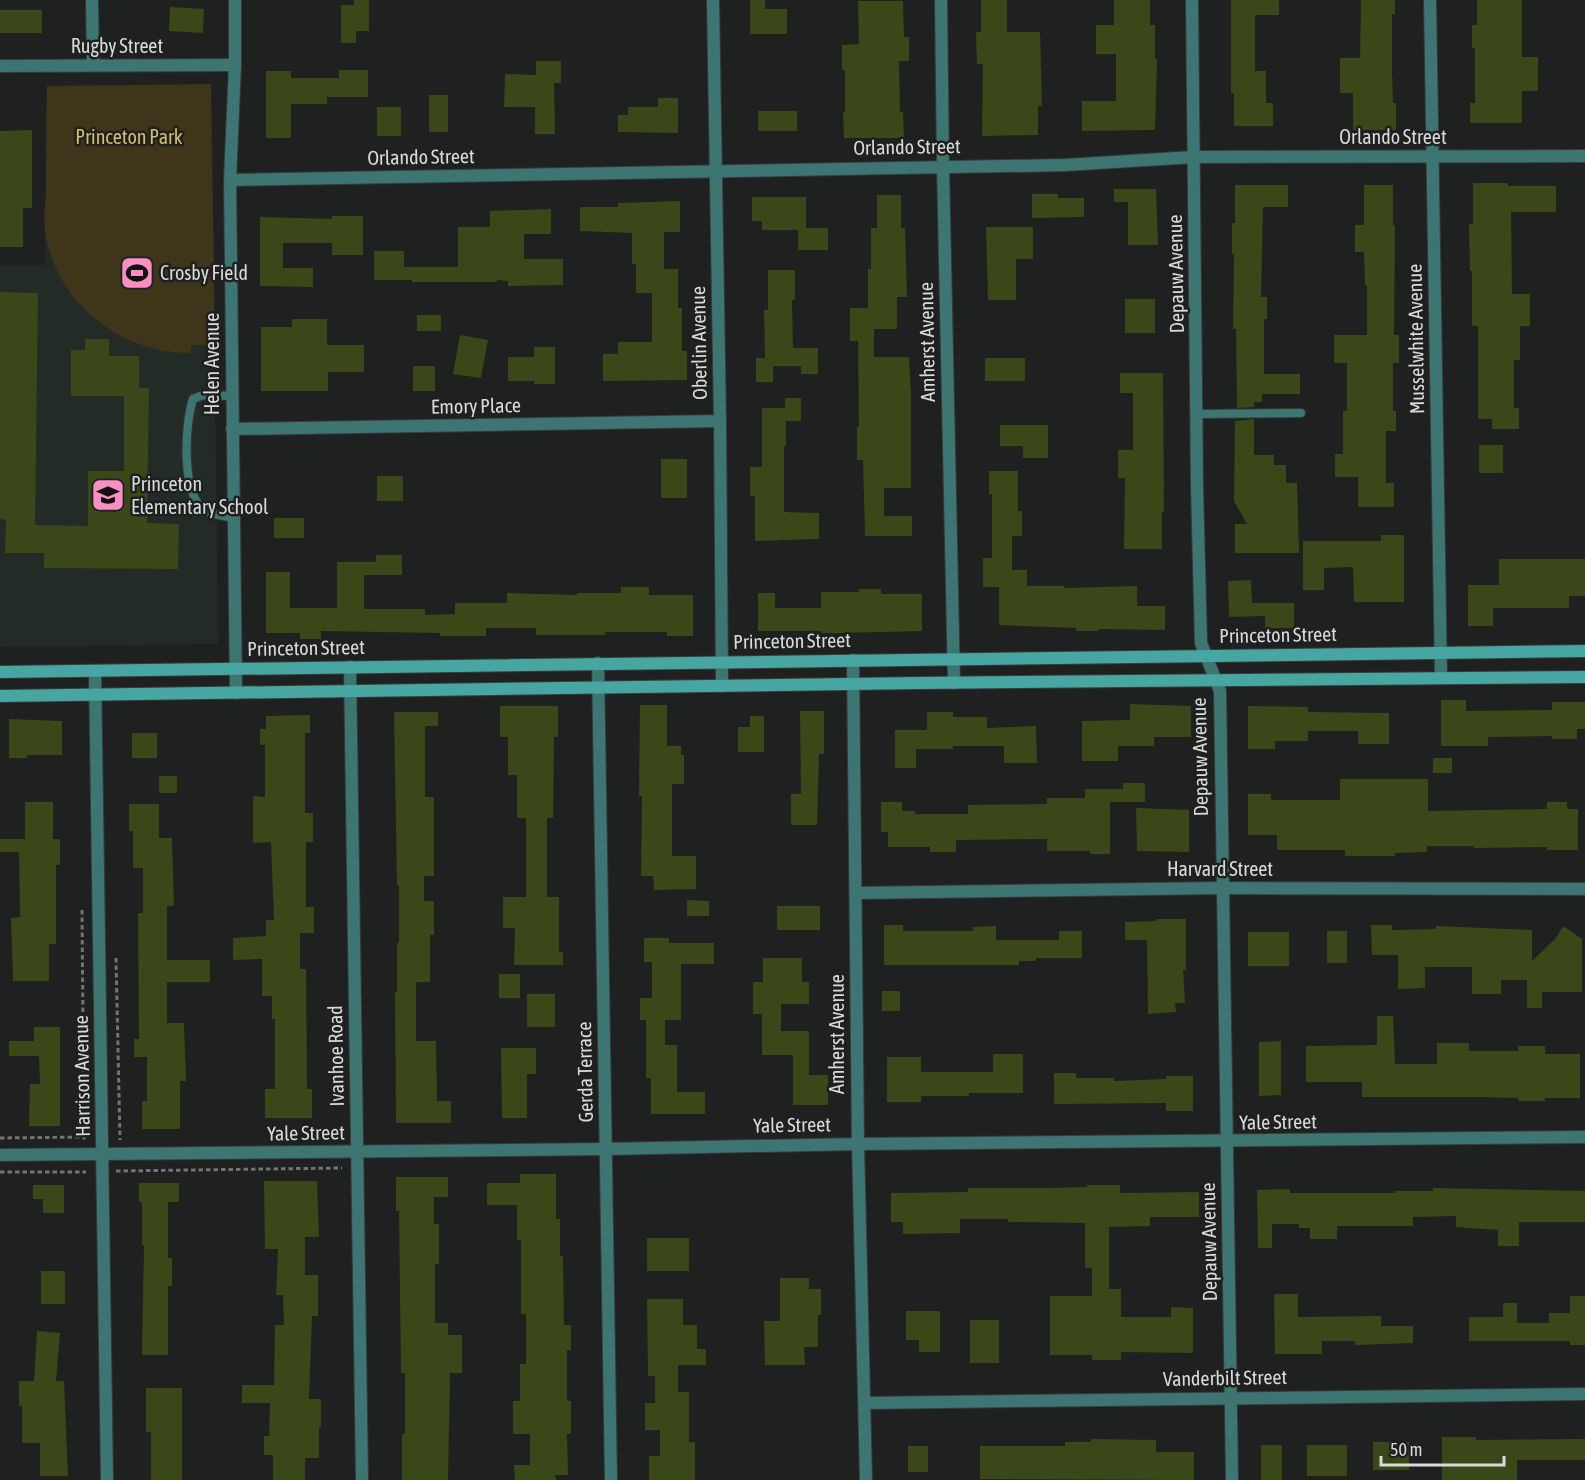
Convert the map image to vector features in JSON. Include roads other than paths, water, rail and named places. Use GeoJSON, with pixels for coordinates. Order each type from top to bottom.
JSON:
{"type":"FeatureCollection","features":[{"type":"Feature","properties":{"kind":"main road","name":"Princeton Street"},"geometry":{"type":"LineString","coordinates":[[0,672],[1585,651]]}},
{"type":"Feature","properties":{"kind":"main road"},"geometry":{"type":"LineString","coordinates":[[0,696],[1585,677]]}},
{"type":"Feature","properties":{"kind":"street"},"geometry":{"type":"LineString","coordinates":[[92,0],[93,65]]}},
{"type":"Feature","properties":{"kind":"street","name":"Helen Avenue"},"geometry":{"type":"LineString","coordinates":[[235,0],[235,65],[230,180],[236,693]]}},
{"type":"Feature","properties":{"kind":"street","name":"Oberlin Avenue"},"geometry":{"type":"LineString","coordinates":[[713,0],[722,686]]}},
{"type":"Feature","properties":{"kind":"street","name":"Amherst Avenue"},"geometry":{"type":"LineString","coordinates":[[941,0],[954,683]]}},
{"type":"Feature","properties":{"kind":"street","name":"Depauw Avenue"},"geometry":{"type":"LineString","coordinates":[[1192,0],[1201,643],[1220,691],[1232,1480]]}},
{"type":"Feature","properties":{"kind":"street","name":"Musselwhite Avenue"},"geometry":{"type":"LineString","coordinates":[[1430,0],[1441,678]]}},
{"type":"Feature","properties":{"kind":"street","name":"Rugby Street"},"geometry":{"type":"LineString","coordinates":[[0,66],[235,65]]}},
{"type":"Feature","properties":{"kind":"street","name":"Orlando Street"},"geometry":{"type":"LineString","coordinates":[[230,180],[1065,165],[1194,157],[1585,156]]}},
{"type":"Feature","properties":{"kind":"street","name":"Emory Place"},"geometry":{"type":"LineString","coordinates":[[232,429],[720,421]]}},
{"type":"Feature","properties":{"kind":"street","name":"Amherst Avenue"},"geometry":{"type":"LineString","coordinates":[[853,660],[858,1144],[866,1480]]}},
{"type":"Feature","properties":{"kind":"street","name":"Gerda Terrace"},"geometry":{"type":"LineString","coordinates":[[598,663],[611,1480]]}},
{"type":"Feature","properties":{"kind":"street","name":"Ivanhoe Road"},"geometry":{"type":"LineString","coordinates":[[350,667],[362,1480]]}},
{"type":"Feature","properties":{"kind":"street","name":"Harrison Avenue"},"geometry":{"type":"LineString","coordinates":[[95,671],[107,1480]]}},
{"type":"Feature","properties":{"kind":"street","name":"Harvard Street"},"geometry":{"type":"LineString","coordinates":[[856,893],[1222,888],[1585,889]]}},
{"type":"Feature","properties":{"kind":"street","name":"Yale Street"},"geometry":{"type":"LineString","coordinates":[[0,1155],[1585,1137]]}},
{"type":"Feature","properties":{"kind":"street","name":"Vanderbilt Street"},"geometry":{"type":"LineString","coordinates":[[865,1402],[1585,1394]]}},
{"type":"Feature","properties":{"kind":"lane"},"geometry":{"type":"LineString","coordinates":[[232,396],[203,395],[194,399],[189,413],[189,485],[196,501],[206,511],[234,518]]}},
{"type":"Feature","properties":{"kind":"lane"},"geometry":{"type":"LineString","coordinates":[[1197,414],[1302,412]]}},
{"type":"Feature","properties":{"kind":"place","name":"Crosby Field"},"geometry":{"type":"Point","coordinates":[137,273]}},
{"type":"Feature","properties":{"kind":"place","name":"Princeton Elementary School"},"geometry":{"type":"Point","coordinates":[108,495]}},
{"type":"Feature","properties":{"kind":"park label","name":"Princeton Park"},"geometry":{"type":"Point","coordinates":[129,137]}}]}
